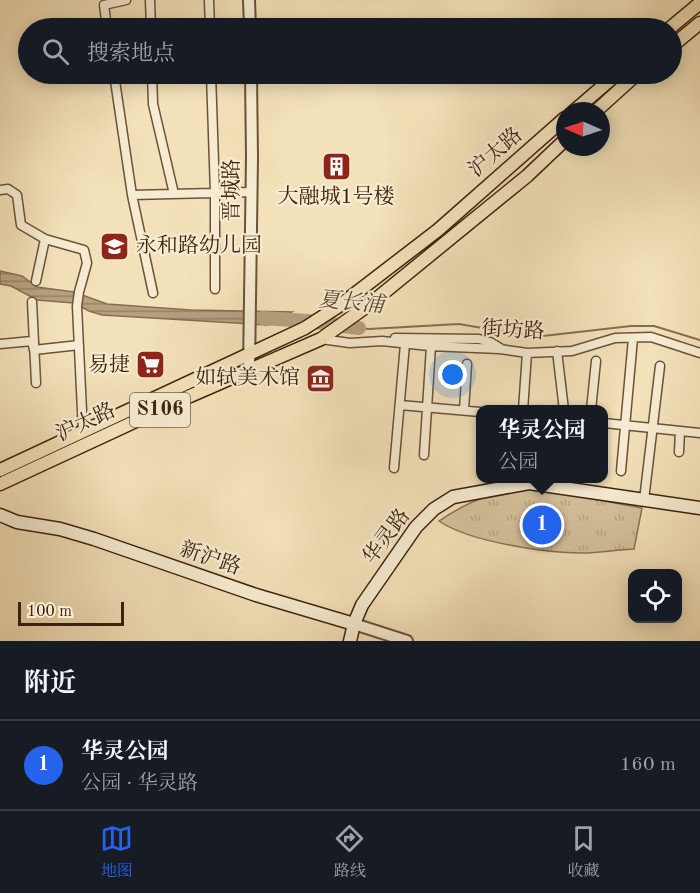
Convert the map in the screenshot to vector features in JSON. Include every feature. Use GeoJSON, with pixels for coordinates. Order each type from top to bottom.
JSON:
{"type":"FeatureCollection","features":[{"type":"Feature","properties":{"kind":"main road"},"geometry":{"type":"LineString","coordinates":[[682,18],[700,3]]}},
{"type":"Feature","properties":{"kind":"main road"},"geometry":{"type":"LineString","coordinates":[[682,38],[700,23]]}},
{"type":"Feature","properties":{"kind":"main road"},"geometry":{"type":"LineString","coordinates":[[584,102],[605,84]]}},
{"type":"Feature","properties":{"kind":"main road"},"geometry":{"type":"LineString","coordinates":[[606,102],[625,84]]}},
{"type":"Feature","properties":{"kind":"main road","name":"沪太路"},"geometry":{"type":"LineString","coordinates":[[0,470],[305,328],[339,306],[438,230],[556,126]]}},
{"type":"Feature","properties":{"kind":"main road","name":"沪太路"},"geometry":{"type":"LineString","coordinates":[[0,484],[321,339],[356,314],[527,176],[556,149]]}},
{"type":"Feature","properties":{"kind":"main road","name":"华灵路"},"geometry":{"type":"LineString","coordinates":[[350,641],[362,604],[416,526],[434,509],[453,497],[529,483],[700,508]]}},
{"type":"Feature","properties":{"kind":"main road","name":"新沪路"},"geometry":{"type":"LineString","coordinates":[[0,515],[17,522],[60,529],[94,539],[256,595],[354,624]]}},
{"type":"Feature","properties":{"kind":"street"},"geometry":{"type":"LineString","coordinates":[[106,18],[104,5],[126,0]]}},
{"type":"Feature","properties":{"kind":"street"},"geometry":{"type":"LineString","coordinates":[[150,0],[151,18]]}},
{"type":"Feature","properties":{"kind":"street"},"geometry":{"type":"LineString","coordinates":[[209,0],[210,18]]}},
{"type":"Feature","properties":{"kind":"street"},"geometry":{"type":"LineString","coordinates":[[249,0],[250,18]]}},
{"type":"Feature","properties":{"kind":"street"},"geometry":{"type":"LineString","coordinates":[[115,84],[132,195],[153,293]]}},
{"type":"Feature","properties":{"kind":"street"},"geometry":{"type":"LineString","coordinates":[[152,84],[153,104],[174,194]]}},
{"type":"Feature","properties":{"kind":"street"},"geometry":{"type":"LineString","coordinates":[[211,84],[215,289]]}},
{"type":"Feature","properties":{"kind":"street","name":"晋城路"},"geometry":{"type":"LineString","coordinates":[[250,84],[252,192],[250,354]]}},
{"type":"Feature","properties":{"kind":"street"},"geometry":{"type":"LineString","coordinates":[[0,190],[8,189],[17,195],[21,225],[45,239],[84,250],[87,263],[77,306],[83,432]]}},
{"type":"Feature","properties":{"kind":"street"},"geometry":{"type":"LineString","coordinates":[[132,195],[252,192]]}},
{"type":"Feature","properties":{"kind":"street"},"geometry":{"type":"LineString","coordinates":[[36,281],[45,239]]}},
{"type":"Feature","properties":{"kind":"street"},"geometry":{"type":"LineString","coordinates":[[32,302],[36,382]]}},
{"type":"Feature","properties":{"kind":"street"},"geometry":{"type":"LineString","coordinates":[[382,341],[421,337],[479,339],[490,342],[500,349]]}},
{"type":"Feature","properties":{"kind":"street","name":"街坊路"},"geometry":{"type":"LineString","coordinates":[[321,339],[350,343],[382,341],[500,349],[527,353],[572,351],[615,338],[651,337],[700,352]]}},
{"type":"Feature","properties":{"kind":"street"},"geometry":{"type":"LineString","coordinates":[[621,471],[633,338]]}},
{"type":"Feature","properties":{"kind":"street"},"geometry":{"type":"LineString","coordinates":[[0,344],[79,345]]}},
{"type":"Feature","properties":{"kind":"street"},"geometry":{"type":"LineString","coordinates":[[394,468],[405,344]]}},
{"type":"Feature","properties":{"kind":"street"},"geometry":{"type":"LineString","coordinates":[[424,455],[431,346]]}},
{"type":"Feature","properties":{"kind":"street"},"geometry":{"type":"LineString","coordinates":[[557,351],[563,405]]}},
{"type":"Feature","properties":{"kind":"street"},"geometry":{"type":"LineString","coordinates":[[523,405],[527,353]]}},
{"type":"Feature","properties":{"kind":"street"},"geometry":{"type":"LineString","coordinates":[[249,370],[250,354]]}},
{"type":"Feature","properties":{"kind":"street"},"geometry":{"type":"LineString","coordinates":[[592,405],[596,361]]}},
{"type":"Feature","properties":{"kind":"street"},"geometry":{"type":"LineString","coordinates":[[464,410],[467,364]]}},
{"type":"Feature","properties":{"kind":"street"},"geometry":{"type":"LineString","coordinates":[[644,500],[660,366]]}},
{"type":"Feature","properties":{"kind":"street"},"geometry":{"type":"LineString","coordinates":[[400,405],[476,412]]}},
{"type":"Feature","properties":{"kind":"street"},"geometry":{"type":"LineString","coordinates":[[608,424],[700,434]]}},
{"type":"Feature","properties":{"kind":"street"},"geometry":{"type":"LineString","coordinates":[[679,452],[680,431]]}},
{"type":"Feature","properties":{"kind":"street","name":"新沪路"},"geometry":{"type":"LineString","coordinates":[[354,624],[408,641]]}},
{"type":"Feature","properties":{"kind":"green space"},"geometry":{"type":"Polygon","coordinates":[[[539,489],[642,508],[634,549],[571,553],[532,549],[489,541],[439,521],[463,506],[486,497],[511,491],[539,489]]]}},
{"type":"Feature","properties":{"kind":"shaded area"},"geometry":{"type":"Polygon","coordinates":[[[0,271],[22,276],[37,287],[74,292],[107,304],[191,310],[292,312],[268,325],[102,315],[74,303],[37,300],[11,286],[0,284],[0,271]]]}},
{"type":"Feature","properties":{"kind":"waterway","name":"夏长浦"},"geometry":{"type":"LineString","coordinates":[[262,318],[359,328]]}},
{"type":"Feature","properties":{"kind":"waterway","name":"夏长浦"},"geometry":{"type":"LineString","coordinates":[[359,328],[459,324],[534,337],[631,326],[654,326],[700,340]]}},
{"type":"Feature","properties":{"kind":"place","name":"大融城1号楼"},"geometry":{"type":"Point","coordinates":[336,166]}},
{"type":"Feature","properties":{"kind":"place","name":"永和路幼儿园"},"geometry":{"type":"Point","coordinates":[115,246]}},
{"type":"Feature","properties":{"kind":"place","name":"易捷"},"geometry":{"type":"Point","coordinates":[151,365]}},
{"type":"Feature","properties":{"kind":"place","name":"如轼美术馆"},"geometry":{"type":"Point","coordinates":[321,378]}},
{"type":"Feature","properties":{"kind":"place","name":"华灵公园"},"geometry":{"type":"Point","coordinates":[542,525]}}]}
